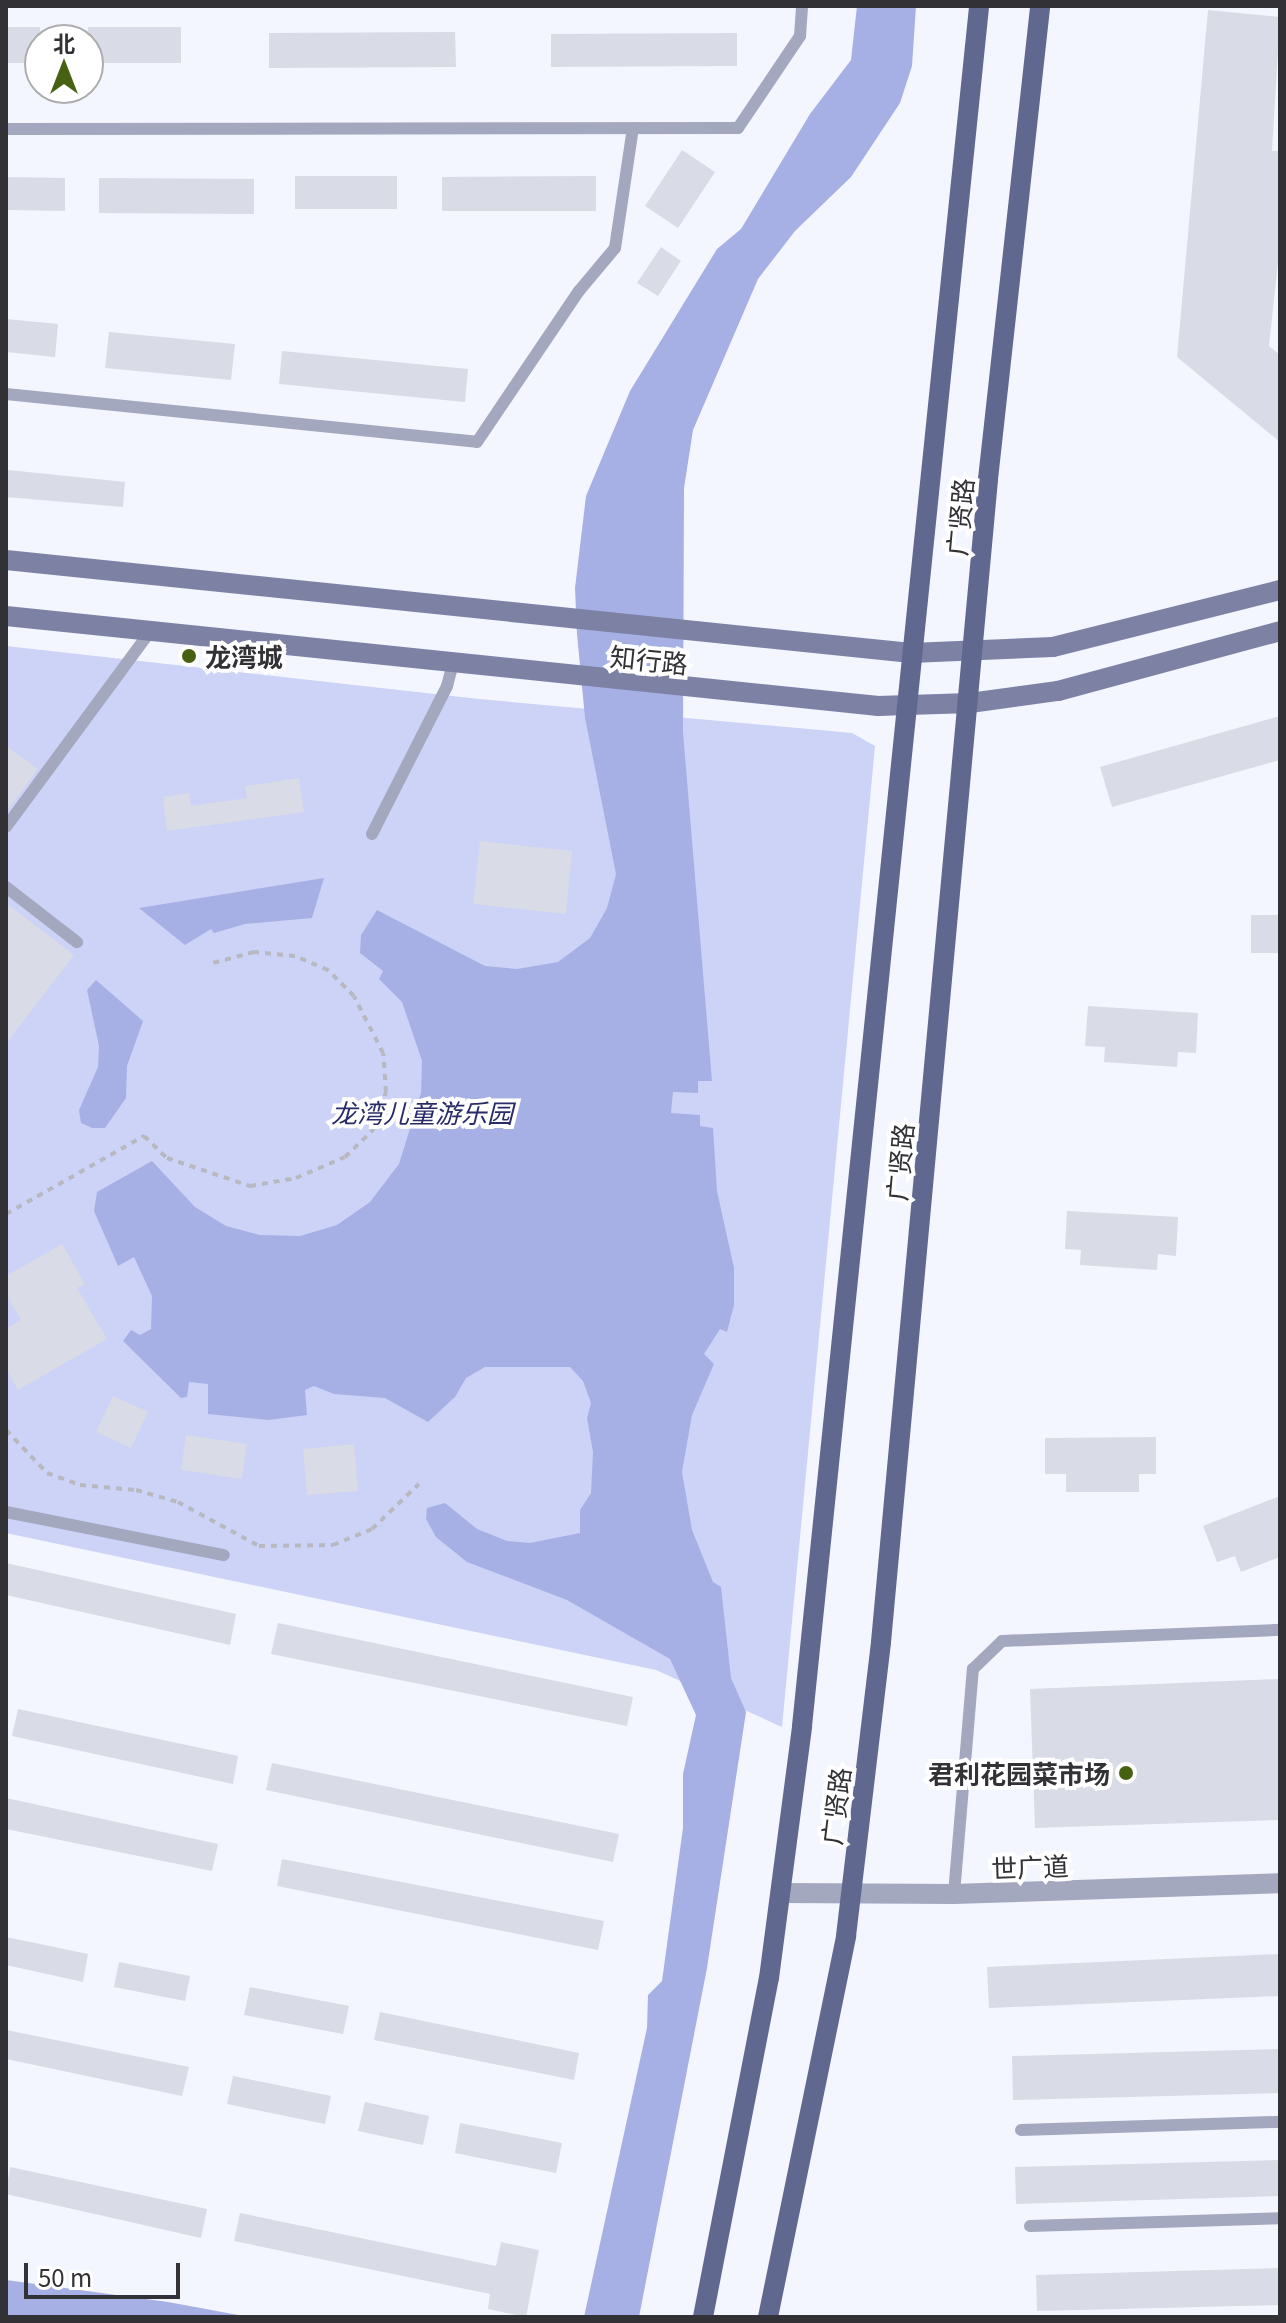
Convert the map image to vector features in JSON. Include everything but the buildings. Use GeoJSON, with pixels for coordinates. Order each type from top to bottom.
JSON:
{"type":"FeatureCollection","features":[{"type":"Feature","properties":{"kind":"main road","name":"广贤路"},"geometry":{"type":"LineString","coordinates":[[703,2317],[782,1893],[979,6]]}},
{"type":"Feature","properties":{"kind":"main road","name":"广贤路"},"geometry":{"type":"LineString","coordinates":[[768,2317],[851,1893],[881,1642],[970,703],[988,479],[1040,6]]}},
{"type":"Feature","properties":{"kind":"main road","name":"知行路"},"geometry":{"type":"LineString","coordinates":[[6,560],[911,653],[974,654],[1088,640],[1280,590]]}},
{"type":"Feature","properties":{"kind":"main road","name":"知行路"},"geometry":{"type":"LineString","coordinates":[[6,616],[152,629],[702,691],[907,704],[970,703],[1058,691],[1280,631]]}},
{"type":"Feature","properties":{"kind":"street","name":"世广道"},"geometry":{"type":"LineString","coordinates":[[782,1893],[954,1894],[1280,1883]]}},
{"type":"Feature","properties":{"kind":"lane"},"geometry":{"type":"LineString","coordinates":[[6,129],[738,128],[800,36],[802,6]]}},
{"type":"Feature","properties":{"kind":"lane"},"geometry":{"type":"LineString","coordinates":[[6,394],[477,442],[579,291],[615,248],[633,128]]}},
{"type":"Feature","properties":{"kind":"lane"},"geometry":{"type":"LineString","coordinates":[[6,827],[152,629]]}},
{"type":"Feature","properties":{"kind":"lane"},"geometry":{"type":"LineString","coordinates":[[372,834],[447,686],[453,664]]}},
{"type":"Feature","properties":{"kind":"lane"},"geometry":{"type":"LineString","coordinates":[[6,887],[77,942]]}},
{"type":"Feature","properties":{"kind":"lane"},"geometry":{"type":"LineString","coordinates":[[6,1512],[224,1555]]}},
{"type":"Feature","properties":{"kind":"lane"},"geometry":{"type":"LineString","coordinates":[[954,1894],[973,1669],[1002,1641],[1280,1630]]}},
{"type":"Feature","properties":{"kind":"lane"},"geometry":{"type":"LineString","coordinates":[[1021,2130],[1280,2122]]}},
{"type":"Feature","properties":{"kind":"lane"},"geometry":{"type":"LineString","coordinates":[[1030,2226],[1280,2218]]}},
{"type":"Feature","properties":{"kind":"path"},"geometry":{"type":"LineString","coordinates":[[6,1214],[144,1136],[167,1158],[209,1176],[250,1186],[296,1178],[345,1157],[373,1130],[386,1092],[383,1053],[354,996],[328,970],[295,956],[254,952],[209,964]]}},
{"type":"Feature","properties":{"kind":"path"},"geometry":{"type":"LineString","coordinates":[[6,1430],[47,1473],[80,1485],[136,1490],[178,1502],[259,1546],[333,1545],[372,1529],[419,1484]]}},
{"type":"Feature","properties":{"kind":"green space","name":"龙湾儿童游乐园"},"geometry":{"type":"Polygon","coordinates":[[[6,646],[479,699],[852,733],[875,746],[782,1727],[656,1670],[6,1533],[6,646]]]}},
{"type":"Feature","properties":{"kind":"shaded area"},"geometry":{"type":"Polygon","coordinates":[[[857,6],[916,6],[912,66],[900,103],[851,177],[795,231],[758,279],[693,430],[684,488],[683,732],[712,1081],[698,1081],[698,1093],[673,1092],[671,1113],[700,1115],[700,1126],[713,1128],[717,1191],[734,1268],[734,1305],[727,1332],[720,1329],[704,1354],[714,1364],[692,1415],[682,1472],[692,1530],[713,1582],[721,1587],[731,1678],[746,1712],[707,1968],[639,2317],[584,2317],[647,2028],[648,1995],[662,1981],[683,1828],[683,1774],[696,1715],[670,1659],[567,1600],[467,1562],[436,1537],[426,1519],[427,1508],[445,1503],[477,1529],[507,1541],[530,1543],[580,1533],[580,1510],[591,1493],[593,1452],[587,1418],[591,1403],[583,1381],[570,1367],[485,1367],[466,1378],[455,1397],[428,1422],[385,1398],[334,1394],[314,1386],[305,1390],[307,1415],[269,1420],[208,1414],[208,1384],[189,1382],[187,1397],[181,1398],[123,1341],[131,1330],[140,1335],[151,1329],[152,1296],[134,1257],[118,1266],[94,1211],[97,1192],[152,1161],[195,1207],[226,1226],[260,1235],[300,1236],[337,1225],[370,1202],[399,1164],[421,1093],[422,1061],[402,1002],[379,979],[383,971],[360,953],[361,935],[377,910],[485,966],[517,969],[558,962],[590,938],[607,908],[616,874],[585,718],[577,634],[575,588],[586,496],[630,391],[717,249],[741,229],[810,114],[851,60],[857,6]]]}},
{"type":"Feature","properties":{"kind":"shaded area"},"geometry":{"type":"Polygon","coordinates":[[[324,878],[312,918],[245,924],[214,933],[211,929],[185,945],[139,908],[324,878]]]}},
{"type":"Feature","properties":{"kind":"shaded area"},"geometry":{"type":"Polygon","coordinates":[[[96,980],[143,1021],[127,1066],[126,1098],[105,1128],[92,1128],[81,1123],[79,1110],[98,1067],[99,1046],[87,990],[96,980]]]}},
{"type":"Feature","properties":{"kind":"shaded area"},"geometry":{"type":"Polygon","coordinates":[[[6,2280],[168,2302],[249,2317],[6,2317],[6,2280]]]}},
{"type":"Feature","properties":{"kind":"place","name":"龙湾城"},"geometry":{"type":"Point","coordinates":[189,656]}},
{"type":"Feature","properties":{"kind":"place","name":"君利花园菜市场"},"geometry":{"type":"Point","coordinates":[1126,1773]}}]}
